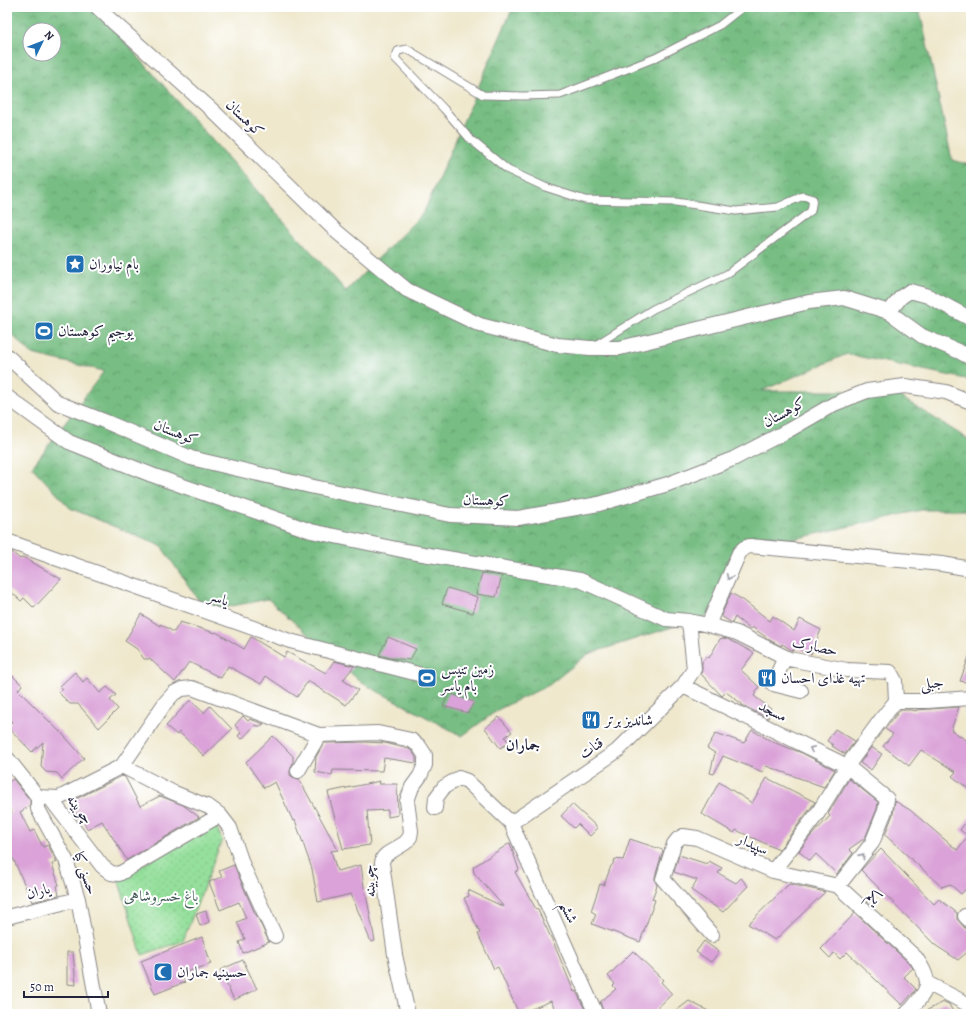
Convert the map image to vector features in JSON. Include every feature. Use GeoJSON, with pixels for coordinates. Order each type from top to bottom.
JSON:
{"type":"FeatureCollection","features":[{"type":"Feature","properties":{"kind":"street","name":"کوهستان"},"geometry":{"type":"LineString","coordinates":[[97,7],[213,111],[337,232],[407,290],[480,325],[558,345],[590,348],[620,348],[809,302],[844,298],[889,312],[922,336],[971,358]]}},
{"type":"Feature","properties":{"kind":"street"},"geometry":{"type":"LineString","coordinates":[[889,312],[901,297],[910,291],[928,296],[971,319]]}},
{"type":"Feature","properties":{"kind":"street","name":"کوهستان"},"geometry":{"type":"LineString","coordinates":[[7,356],[58,403],[191,458],[321,489],[450,516],[518,518],[599,504],[668,484],[733,459],[789,430],[834,404],[867,391],[905,386],[946,392],[971,402]]}},
{"type":"Feature","properties":{"kind":"street"},"geometry":{"type":"LineString","coordinates":[[7,397],[69,442],[152,475],[311,530],[406,551],[580,580],[666,619],[689,621]]}},
{"type":"Feature","properties":{"kind":"street","name":"یاسر"},"geometry":{"type":"LineString","coordinates":[[7,541],[290,641],[422,675]]}},
{"type":"Feature","properties":{"kind":"street"},"geometry":{"type":"LineString","coordinates":[[708,625],[739,553],[744,548],[750,546],[942,564],[971,569]]}},
{"type":"Feature","properties":{"kind":"street","name":"حصارک"},"geometry":{"type":"LineString","coordinates":[[689,621],[737,633],[789,659],[847,670],[890,672],[895,681],[896,701]]}},
{"type":"Feature","properties":{"kind":"street","name":"قنات"},"geometry":{"type":"LineString","coordinates":[[512,823],[617,751],[684,686],[694,669],[689,621]]}},
{"type":"Feature","properties":{"kind":"street"},"geometry":{"type":"LineString","coordinates":[[786,657],[773,684],[801,691]]}},
{"type":"Feature","properties":{"kind":"street","name":"مسجد"},"geometry":{"type":"LineString","coordinates":[[684,686],[847,766],[887,799],[885,811],[872,843],[838,886]]}},
{"type":"Feature","properties":{"kind":"street","name":"چوبینه"},"geometry":{"type":"LineString","coordinates":[[44,797],[59,798],[122,766],[165,703],[174,693],[182,689],[192,688],[319,735],[378,733],[411,740],[419,746],[425,755],[425,765],[420,776],[412,787],[407,801],[411,831],[410,837],[405,843],[387,854],[383,858],[382,863],[395,955],[408,1014]]}},
{"type":"Feature","properties":{"kind":"street","name":"جبلی"},"geometry":{"type":"LineString","coordinates":[[896,701],[928,701],[971,698]]}},
{"type":"Feature","properties":{"kind":"street","name":"سپیدار"},"geometry":{"type":"LineString","coordinates":[[712,935],[663,879],[674,844],[683,836],[697,838],[773,872],[818,813],[847,766],[896,701]]}},
{"type":"Feature","properties":{"kind":"street"},"geometry":{"type":"LineString","coordinates":[[298,771],[319,735]]}},
{"type":"Feature","properties":{"kind":"street","name":"حسنی کیا"},"geometry":{"type":"LineString","coordinates":[[7,758],[44,797],[38,810],[66,860],[78,899],[99,1014]]}},
{"type":"Feature","properties":{"kind":"street"},"geometry":{"type":"LineString","coordinates":[[122,766],[172,792],[209,807],[220,815],[230,828],[243,866],[275,936]]}},
{"type":"Feature","properties":{"kind":"street"},"geometry":{"type":"LineString","coordinates":[[435,808],[436,798],[444,787],[459,778],[467,781],[512,823]]}},
{"type":"Feature","properties":{"kind":"street","name":"چوبینه"},"geometry":{"type":"LineString","coordinates":[[44,797],[102,866],[111,873],[119,874],[220,815]]}},
{"type":"Feature","properties":{"kind":"street","name":"ششم"},"geometry":{"type":"LineString","coordinates":[[512,823],[596,1014]]}},
{"type":"Feature","properties":{"kind":"street"},"geometry":{"type":"LineString","coordinates":[[773,872],[838,886]]}},
{"type":"Feature","properties":{"kind":"street","name":"یکم"},"geometry":{"type":"LineString","coordinates":[[838,886],[916,958],[924,969],[927,983]]}},
{"type":"Feature","properties":{"kind":"street","name":"یاران"},"geometry":{"type":"LineString","coordinates":[[7,917],[78,899]]}},
{"type":"Feature","properties":{"kind":"street"},"geometry":{"type":"LineString","coordinates":[[910,1013],[920,998],[927,983],[971,1006]]}},
{"type":"Feature","properties":{"kind":"lane"},"geometry":{"type":"LineString","coordinates":[[590,348],[653,309],[727,274],[811,211],[813,198],[803,196],[778,207],[736,211],[676,202],[585,200],[545,188],[508,170],[470,139],[444,109],[395,58],[398,51],[407,49],[483,95],[560,95],[655,58],[720,26],[743,7]]}},
{"type":"Feature","properties":{"kind":"green space"},"geometry":{"type":"Polygon","coordinates":[[[7,7],[94,7],[346,291],[424,212],[513,7],[919,7],[952,160],[971,165],[971,380],[847,354],[761,391],[891,391],[971,441],[971,510],[921,510],[768,545],[745,536],[710,615],[588,654],[549,685],[499,709],[462,736],[362,683],[268,599],[206,611],[161,546],[70,508],[32,467],[104,371],[32,354],[7,330],[7,7]]]}},
{"type":"Feature","properties":{"kind":"green space","name":"باغ خسروشاهی"},"geometry":{"type":"Polygon","coordinates":[[[215,823],[222,840],[183,941],[142,955],[118,879],[215,823]]]}},
{"type":"Feature","properties":{"kind":"building"},"geometry":{"type":"Polygon","coordinates":[[[7,550],[12,552],[20,559],[23,557],[61,579],[34,608],[24,598],[21,601],[7,588],[7,550]]]}},
{"type":"Feature","properties":{"kind":"building"},"geometry":{"type":"Polygon","coordinates":[[[482,573],[502,576],[496,597],[476,594],[482,573]]]}},
{"type":"Feature","properties":{"kind":"building"},"geometry":{"type":"Polygon","coordinates":[[[447,588],[478,597],[473,613],[442,604],[447,588]]]}},
{"type":"Feature","properties":{"kind":"building"},"geometry":{"type":"Polygon","coordinates":[[[731,593],[743,600],[770,621],[773,616],[794,631],[800,619],[821,630],[811,654],[795,647],[793,651],[782,644],[781,646],[771,641],[752,627],[750,629],[735,617],[732,623],[721,616],[731,593]]]}},
{"type":"Feature","properties":{"kind":"building"},"geometry":{"type":"Polygon","coordinates":[[[141,614],[160,626],[160,624],[174,632],[180,622],[215,633],[216,632],[244,649],[251,637],[284,657],[287,652],[326,673],[334,661],[354,666],[343,680],[358,690],[346,705],[308,681],[297,697],[266,676],[261,684],[228,666],[221,678],[189,662],[175,682],[150,659],[144,659],[137,649],[125,641],[141,614]]]}},
{"type":"Feature","properties":{"kind":"building"},"geometry":{"type":"Polygon","coordinates":[[[388,637],[416,649],[410,660],[390,658],[379,655],[388,637]]]}},
{"type":"Feature","properties":{"kind":"building"},"geometry":{"type":"Polygon","coordinates":[[[720,639],[728,639],[754,653],[741,670],[759,687],[754,696],[771,709],[768,718],[742,705],[726,692],[722,696],[701,674],[702,662],[707,656],[709,658],[720,639]]]}},
{"type":"Feature","properties":{"kind":"building"},"geometry":{"type":"Polygon","coordinates":[[[970,654],[971,655],[971,683],[960,681],[970,654]]]}},
{"type":"Feature","properties":{"kind":"building"},"geometry":{"type":"Polygon","coordinates":[[[7,670],[22,685],[18,690],[59,730],[84,758],[62,779],[57,773],[46,772],[41,767],[43,742],[32,752],[7,726],[12,722],[7,717],[7,670]]]}},
{"type":"Feature","properties":{"kind":"building"},"geometry":{"type":"Polygon","coordinates":[[[75,672],[83,682],[87,678],[100,693],[107,687],[116,695],[110,700],[118,709],[99,728],[78,704],[70,704],[59,693],[63,689],[60,686],[75,672]]]}},
{"type":"Feature","properties":{"kind":"building"},"geometry":{"type":"Polygon","coordinates":[[[449,693],[474,702],[468,713],[443,706],[449,693]]]}},
{"type":"Feature","properties":{"kind":"building"},"geometry":{"type":"Polygon","coordinates":[[[190,700],[204,713],[210,706],[232,729],[204,756],[179,732],[177,735],[166,726],[190,700]]]}},
{"type":"Feature","properties":{"kind":"building"},"geometry":{"type":"Polygon","coordinates":[[[959,707],[951,730],[971,743],[971,791],[952,776],[956,772],[921,750],[909,766],[883,746],[893,734],[885,729],[900,710],[916,711],[959,707]]]}},
{"type":"Feature","properties":{"kind":"building"},"geometry":{"type":"Polygon","coordinates":[[[243,716],[248,721],[250,719],[264,724],[260,726],[255,725],[242,739],[238,736],[241,732],[235,725],[243,716]]]}},
{"type":"Feature","properties":{"kind":"building"},"geometry":{"type":"Polygon","coordinates":[[[499,717],[512,732],[505,737],[509,743],[500,748],[485,728],[499,717]]]}},
{"type":"Feature","properties":{"kind":"building"},"geometry":{"type":"Polygon","coordinates":[[[835,729],[855,741],[845,754],[827,741],[835,729]]]}},
{"type":"Feature","properties":{"kind":"building"},"geometry":{"type":"Polygon","coordinates":[[[752,730],[773,742],[802,753],[835,770],[824,787],[766,766],[763,772],[723,756],[714,774],[710,773],[715,753],[707,748],[716,733],[744,743],[752,730]]]}},
{"type":"Feature","properties":{"kind":"building"},"geometry":{"type":"Polygon","coordinates":[[[273,736],[293,756],[290,775],[299,779],[338,850],[331,851],[337,871],[361,865],[365,894],[375,941],[371,942],[351,894],[318,902],[312,869],[295,820],[293,821],[275,782],[264,788],[246,762],[273,736]]]}},
{"type":"Feature","properties":{"kind":"building"},"geometry":{"type":"Polygon","coordinates":[[[324,743],[385,743],[409,749],[413,752],[416,758],[416,763],[384,758],[382,771],[333,770],[332,775],[315,772],[316,757],[324,743]]]}},
{"type":"Feature","properties":{"kind":"building"},"geometry":{"type":"Polygon","coordinates":[[[871,747],[882,754],[871,770],[860,763],[871,747]]]}},
{"type":"Feature","properties":{"kind":"building"},"geometry":{"type":"Polygon","coordinates":[[[122,776],[125,777],[140,806],[160,796],[183,805],[199,817],[127,860],[102,821],[87,829],[82,818],[79,820],[75,811],[79,809],[74,800],[122,776]]]}},
{"type":"Feature","properties":{"kind":"building"},"geometry":{"type":"Polygon","coordinates":[[[767,778],[815,802],[779,850],[736,830],[734,833],[702,814],[719,782],[752,803],[767,778]]]}},
{"type":"Feature","properties":{"kind":"building"},"geometry":{"type":"Polygon","coordinates":[[[13,779],[30,800],[30,806],[20,812],[30,832],[34,830],[43,847],[48,845],[57,862],[52,864],[59,885],[57,886],[59,895],[32,902],[13,858],[7,861],[7,816],[12,813],[7,805],[7,783],[13,779]]]}},
{"type":"Feature","properties":{"kind":"building"},"geometry":{"type":"Polygon","coordinates":[[[849,779],[878,802],[877,809],[865,838],[849,849],[853,853],[837,874],[816,854],[810,861],[799,851],[830,816],[828,814],[849,779]]]}},
{"type":"Feature","properties":{"kind":"building"},"geometry":{"type":"Polygon","coordinates":[[[380,781],[379,784],[397,784],[398,815],[388,817],[388,810],[367,811],[370,845],[343,849],[328,792],[380,781]]]}},
{"type":"Feature","properties":{"kind":"building"},"geometry":{"type":"Polygon","coordinates":[[[895,801],[910,810],[957,850],[968,836],[960,830],[971,815],[971,884],[961,894],[950,884],[942,887],[885,835],[893,814],[895,801]]]}},
{"type":"Feature","properties":{"kind":"building"},"geometry":{"type":"Polygon","coordinates":[[[572,804],[598,828],[590,836],[578,824],[574,828],[561,816],[572,804]]]}},
{"type":"Feature","properties":{"kind":"building"},"geometry":{"type":"Polygon","coordinates":[[[630,839],[663,850],[655,877],[657,885],[652,899],[655,900],[640,942],[592,924],[596,914],[591,911],[600,884],[604,885],[615,859],[623,860],[630,839]]]}},
{"type":"Feature","properties":{"kind":"building"},"geometry":{"type":"Polygon","coordinates":[[[510,843],[519,870],[515,872],[536,909],[537,908],[574,992],[576,991],[587,1014],[557,1014],[551,1001],[519,1014],[498,967],[494,969],[478,934],[480,933],[464,898],[469,896],[468,890],[504,907],[474,873],[473,867],[510,843]]]}},
{"type":"Feature","properties":{"kind":"building"},"geometry":{"type":"Polygon","coordinates":[[[881,849],[934,904],[939,899],[957,913],[957,919],[965,928],[971,930],[971,949],[958,960],[935,945],[861,870],[881,849]]]}},
{"type":"Feature","properties":{"kind":"building"},"geometry":{"type":"Polygon","coordinates":[[[679,855],[707,864],[709,861],[722,868],[718,873],[736,883],[741,878],[748,886],[723,912],[691,890],[697,880],[674,872],[679,855]]]}},
{"type":"Feature","properties":{"kind":"building"},"geometry":{"type":"Polygon","coordinates":[[[234,865],[269,942],[243,953],[239,942],[245,939],[237,922],[246,918],[239,902],[220,910],[209,882],[222,877],[219,871],[234,865]]]}},
{"type":"Feature","properties":{"kind":"building"},"geometry":{"type":"Polygon","coordinates":[[[789,884],[825,892],[775,940],[748,924],[789,884]]]}},
{"type":"Feature","properties":{"kind":"building"},"geometry":{"type":"Polygon","coordinates":[[[206,911],[209,922],[200,926],[196,914],[206,911]]]}},
{"type":"Feature","properties":{"kind":"building"},"geometry":{"type":"Polygon","coordinates":[[[855,913],[913,968],[904,977],[916,989],[902,1005],[847,952],[840,959],[834,953],[830,958],[821,949],[855,913]]]}},
{"type":"Feature","properties":{"kind":"building"},"geometry":{"type":"Polygon","coordinates":[[[202,937],[211,964],[181,974],[185,982],[155,994],[141,961],[202,937]]]}},
{"type":"Feature","properties":{"kind":"building"},"geometry":{"type":"Polygon","coordinates":[[[704,941],[719,952],[711,962],[696,952],[704,941]]]}},
{"type":"Feature","properties":{"kind":"building"},"geometry":{"type":"Polygon","coordinates":[[[633,951],[663,980],[661,982],[672,994],[651,1014],[604,1014],[600,1002],[616,989],[613,986],[615,984],[608,976],[633,951]]]}},
{"type":"Feature","properties":{"kind":"building"},"geometry":{"type":"Polygon","coordinates":[[[67,952],[73,952],[76,985],[67,984],[67,952]]]}},
{"type":"Feature","properties":{"kind":"building"},"geometry":{"type":"Polygon","coordinates":[[[243,960],[257,989],[234,1000],[220,970],[243,960]]]}},
{"type":"Feature","properties":{"kind":"building"},"geometry":{"type":"Polygon","coordinates":[[[689,1001],[714,1014],[672,1014],[689,1001]]]}},
{"type":"Feature","properties":{"kind":"building"},"geometry":{"type":"Polygon","coordinates":[[[944,1002],[949,1004],[954,1014],[919,1014],[944,1002]]]}},
{"type":"Feature","properties":{"kind":"place","name":"بام نیاوران"},"geometry":{"type":"Point","coordinates":[75,264]}},
{"type":"Feature","properties":{"kind":"place","name":"یوجیم کوهستان"},"geometry":{"type":"Point","coordinates":[44,331]}},
{"type":"Feature","properties":{"kind":"place","name":"زمین تنیس بام یاسر"},"geometry":{"type":"Point","coordinates":[427,678]}},
{"type":"Feature","properties":{"kind":"place","name":"تهیه غذای احسان"},"geometry":{"type":"Point","coordinates":[767,678]}},
{"type":"Feature","properties":{"kind":"place","name":"شاندیز برتر"},"geometry":{"type":"Point","coordinates":[591,720]}},
{"type":"Feature","properties":{"kind":"place","name":"حسینیه جماران"},"geometry":{"type":"Point","coordinates":[163,972]}},
{"type":"Feature","properties":{"kind":"district","name":"جماران"},"geometry":{"type":"Point","coordinates":[523,745]}}]}
